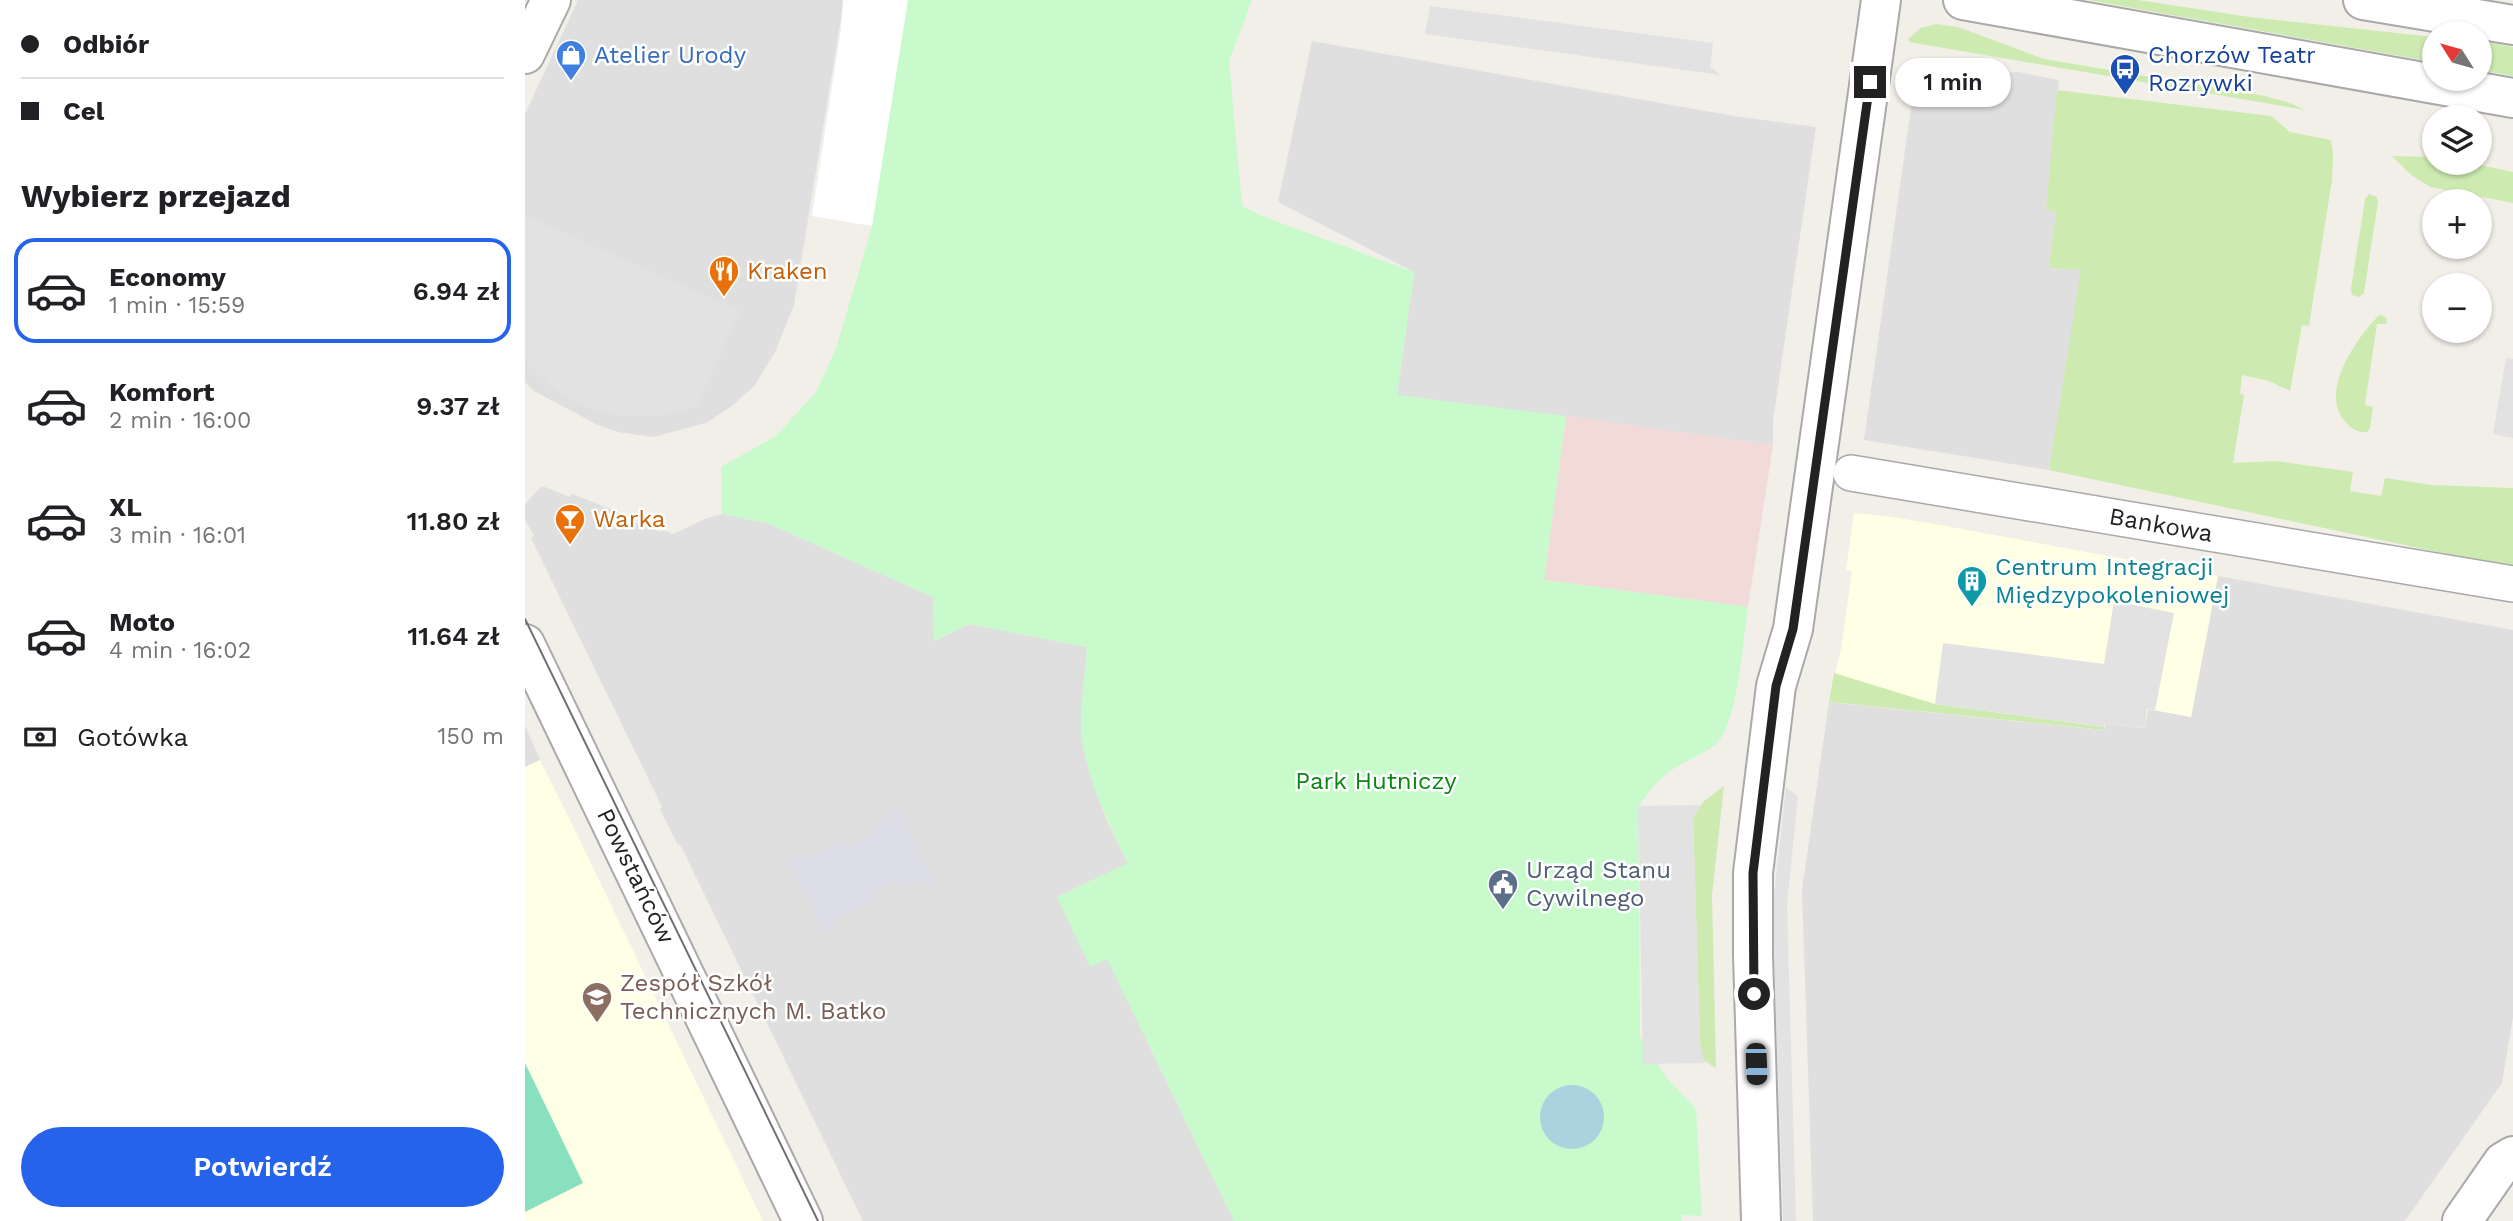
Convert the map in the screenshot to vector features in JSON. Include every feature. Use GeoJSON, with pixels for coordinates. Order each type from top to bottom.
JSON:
{"type":"FeatureCollection","features":[{"type":"Feature","properties":{"kind":"street"},"geometry":{"type":"LineString","coordinates":[[1761,1221],[1753,873],[1776,686],[1793,629],[1881,0]]}},
{"type":"Feature","properties":{"kind":"street"},"geometry":{"type":"LineString","coordinates":[[1963,0],[2511,99]]}},
{"type":"Feature","properties":{"kind":"street"},"geometry":{"type":"LineString","coordinates":[[2363,0],[2513,25]]}},
{"type":"Feature","properties":{"kind":"street","name":"Bankowa"},"geometry":{"type":"LineString","coordinates":[[1851,473],[2513,584]]}},
{"type":"Feature","properties":{"kind":"street","name":"Powstańców"},"geometry":{"type":"LineString","coordinates":[[525,644],[803,1221]]}},
{"type":"Feature","properties":{"kind":"street"},"geometry":{"type":"LineString","coordinates":[[2462,1221],[2510,1154]]}},
{"type":"Feature","properties":{"kind":"shaded area"},"geometry":{"type":"Polygon","coordinates":[[[578,0],[844,0],[794,305],[775,352],[755,385],[732,406],[706,423],[653,437],[618,432],[598,425],[534,391],[525,382],[525,114],[578,0]]]}},
{"type":"Feature","properties":{"kind":"shaded area"},"geometry":{"type":"Polygon","coordinates":[[[1430,6],[1713,43],[1710,67],[1721,75],[1425,34],[1430,6]]]}},
{"type":"Feature","properties":{"kind":"shaded area"},"geometry":{"type":"Polygon","coordinates":[[[1312,41],[1734,116],[1816,127],[1773,421],[1773,445],[1397,395],[1414,272],[1278,202],[1312,41]]]}},
{"type":"Feature","properties":{"kind":"shaded area"},"geometry":{"type":"Polygon","coordinates":[[[1917,65],[1995,74],[2018,72],[2059,80],[2046,209],[2056,211],[2049,268],[2082,270],[2049,470],[1864,440],[1917,65]]]}},
{"type":"Feature","properties":{"kind":"shaded area"},"geometry":{"type":"Polygon","coordinates":[[[525,216],[740,311],[697,406],[660,416],[614,415],[581,405],[558,392],[530,367],[525,360],[525,216]]]}},
{"type":"Feature","properties":{"kind":"shaded area"},"geometry":{"type":"Polygon","coordinates":[[[2506,358],[2513,359],[2513,438],[2493,434],[2506,358]]]}},
{"type":"Feature","properties":{"kind":"shaded area"},"geometry":{"type":"Polygon","coordinates":[[[1566,416],[1773,445],[1748,607],[1544,580],[1566,416]]]}},
{"type":"Feature","properties":{"kind":"shaded area"},"geometry":{"type":"Polygon","coordinates":[[[542,486],[570,497],[572,494],[616,511],[616,514],[628,520],[673,534],[722,514],[767,523],[933,597],[935,641],[969,624],[1087,647],[1082,738],[1106,819],[1128,863],[1058,897],[1090,966],[1107,958],[1234,1221],[863,1221],[680,844],[678,845],[660,809],[662,807],[531,538],[534,536],[525,519],[525,504],[542,486]]]}},
{"type":"Feature","properties":{"kind":"shaded area","name":"Centrum Integracji Międzypokoleniowej"},"geometry":{"type":"Polygon","coordinates":[[[1854,513],[1940,525],[2218,576],[2191,717],[2148,709],[2145,728],[2105,724],[2104,730],[1829,702],[1841,649],[1852,571],[1846,569],[1854,513]]]}},
{"type":"Feature","properties":{"kind":"shaded area"},"geometry":{"type":"Polygon","coordinates":[[[2218,576],[2513,630],[2513,1017],[2502,1083],[2405,1221],[1813,1221],[1802,890],[1829,702],[2104,730],[2104,724],[2147,709],[2191,717],[2218,576]]]}},
{"type":"Feature","properties":{"kind":"shaded area"},"geometry":{"type":"Polygon","coordinates":[[[2114,601],[2174,613],[2155,710],[2147,709],[2145,728],[2105,724],[2104,727],[1935,704],[1943,643],[2104,664],[2114,601]]]}},
{"type":"Feature","properties":{"kind":"shaded area"},"geometry":{"type":"Polygon","coordinates":[[[525,725],[540,760],[525,767],[525,725]]]}},
{"type":"Feature","properties":{"kind":"shaded area","name":"Zespół Szkół Technicznych M. Batko"},"geometry":{"type":"Polygon","coordinates":[[[540,760],[763,1221],[525,1221],[525,767],[540,760]]]}},
{"type":"Feature","properties":{"kind":"shaded area"},"geometry":{"type":"Polygon","coordinates":[[[1786,787],[1798,797],[1787,904],[1796,1221],[1783,1221],[1773,904],[1786,787]]]}},
{"type":"Feature","properties":{"kind":"shaded area"},"geometry":{"type":"Polygon","coordinates":[[[893,803],[902,807],[901,811],[931,877],[935,878],[932,887],[918,882],[902,890],[900,885],[895,883],[874,893],[874,902],[836,920],[831,930],[823,934],[817,930],[821,924],[793,869],[786,867],[787,859],[795,856],[805,858],[842,840],[850,845],[871,834],[873,831],[870,825],[888,816],[893,803]]]}},
{"type":"Feature","properties":{"kind":"shaded area"},"geometry":{"type":"Polygon","coordinates":[[[1701,805],[1693,817],[1700,1043],[1705,1063],[1643,1064],[1638,806],[1701,805]]]}},
{"type":"Feature","properties":{"kind":"green space","name":"Park Hutniczy"},"geometry":{"type":"Polygon","coordinates":[[[905,0],[1252,0],[1229,61],[1242,206],[1262,216],[1414,272],[1397,395],[1566,416],[1544,580],[1748,607],[1735,699],[1724,733],[1712,747],[1664,776],[1638,807],[1640,1037],[1666,1077],[1696,1109],[1702,1216],[1682,1215],[1681,1221],[1234,1221],[1107,959],[1090,967],[1057,897],[1128,863],[1100,803],[1085,756],[1081,719],[1087,647],[969,624],[934,641],[933,597],[767,523],[722,514],[721,467],[776,436],[816,392],[836,349],[872,226],[905,0]]]}},
{"type":"Feature","properties":{"kind":"green space"},"geometry":{"type":"Polygon","coordinates":[[[2088,0],[2138,0],[2250,17],[2422,36],[2422,60],[2088,0]]]}},
{"type":"Feature","properties":{"kind":"green space"},"geometry":{"type":"Polygon","coordinates":[[[1936,24],[1958,27],[2044,59],[2265,96],[2305,110],[1909,42],[1908,39],[1921,28],[1936,24]]]}},
{"type":"Feature","properties":{"kind":"green space"},"geometry":{"type":"Polygon","coordinates":[[[2492,43],[2513,47],[2513,76],[2492,72],[2492,43]]]}},
{"type":"Feature","properties":{"kind":"green space"},"geometry":{"type":"Polygon","coordinates":[[[2057,90],[2271,116],[2290,132],[2331,140],[2332,180],[2309,326],[2302,325],[2290,391],[2269,381],[2242,375],[2240,394],[2244,395],[2233,463],[2276,461],[2353,472],[2350,491],[2381,496],[2385,478],[2432,485],[2513,488],[2513,568],[2049,470],[2081,270],[2049,268],[2056,212],[2046,210],[2057,90]]]}},
{"type":"Feature","properties":{"kind":"green space"},"geometry":{"type":"Polygon","coordinates":[[[2392,156],[2422,157],[2422,175],[2492,175],[2492,168],[2513,172],[2513,203],[2492,199],[2492,189],[2440,189],[2430,187],[2410,174],[2392,156]]]}},
{"type":"Feature","properties":{"kind":"green space"},"geometry":{"type":"Polygon","coordinates":[[[2369,194],[2377,197],[2378,202],[2364,293],[2359,297],[2352,295],[2351,289],[2365,199],[2369,194]]]}},
{"type":"Feature","properties":{"kind":"green space"},"geometry":{"type":"Polygon","coordinates":[[[2379,315],[2387,320],[2386,324],[2377,324],[2365,405],[2373,407],[2370,428],[2367,432],[2360,432],[2351,428],[2344,420],[2338,408],[2336,394],[2344,364],[2379,315]]]}},
{"type":"Feature","properties":{"kind":"green space"},"geometry":{"type":"Polygon","coordinates":[[[1834,673],[1935,704],[2104,727],[2104,730],[1829,702],[1834,673]]]}},
{"type":"Feature","properties":{"kind":"green space"},"geometry":{"type":"Polygon","coordinates":[[[1724,786],[1712,895],[1716,1068],[1703,1060],[1700,1043],[1693,817],[1703,802],[1724,786]]]}},
{"type":"Feature","properties":{"kind":"green space"},"geometry":{"type":"Polygon","coordinates":[[[525,1063],[583,1183],[525,1212],[525,1063]]]}},
{"type":"Feature","properties":{"kind":"water"},"geometry":{"type":"Polygon","coordinates":[[[1566,1085],[1578,1085],[1595,1094],[1602,1105],[1602,1129],[1595,1140],[1578,1149],[1566,1149],[1554,1144],[1545,1135],[1540,1123],[1540,1111],[1545,1099],[1554,1090],[1566,1085]]]}},
{"type":"Feature","properties":{"kind":"pier"},"geometry":{"type":"Polygon","coordinates":[[[843,0],[908,0],[872,226],[812,216],[841,29],[843,0]]]}},
{"type":"Feature","properties":{"kind":"tram line"},"geometry":{"type":"LineString","coordinates":[[525,619],[818,1221]]}},
{"type":"Feature","properties":{"kind":"place","name":"Atelier Urody"},"geometry":{"type":"Point","coordinates":[571,82]}},
{"type":"Feature","properties":{"kind":"place","name":"Chorzów Teatr Rozrywki"},"geometry":{"type":"Point","coordinates":[2125,96]}},
{"type":"Feature","properties":{"kind":"place","name":"Kraken"},"geometry":{"type":"Point","coordinates":[724,298]}},
{"type":"Feature","properties":{"kind":"place","name":"Warka"},"geometry":{"type":"Point","coordinates":[570,546]}},
{"type":"Feature","properties":{"kind":"place","name":"Centrum Integracji Międzypokoleniowej"},"geometry":{"type":"Point","coordinates":[1972,608]}},
{"type":"Feature","properties":{"kind":"place","name":"Urząd Stanu Cywilnego"},"geometry":{"type":"Point","coordinates":[1503,911]}},
{"type":"Feature","properties":{"kind":"place","name":"Zespół Szkół Technicznych M. Batko"},"geometry":{"type":"Point","coordinates":[597,1024]}},
{"type":"Feature","properties":{"kind":"route"},"geometry":{"type":"LineString","coordinates":[[1754,994],[1753,873],[1776,686],[1793,629],[1870,82]]}}]}
